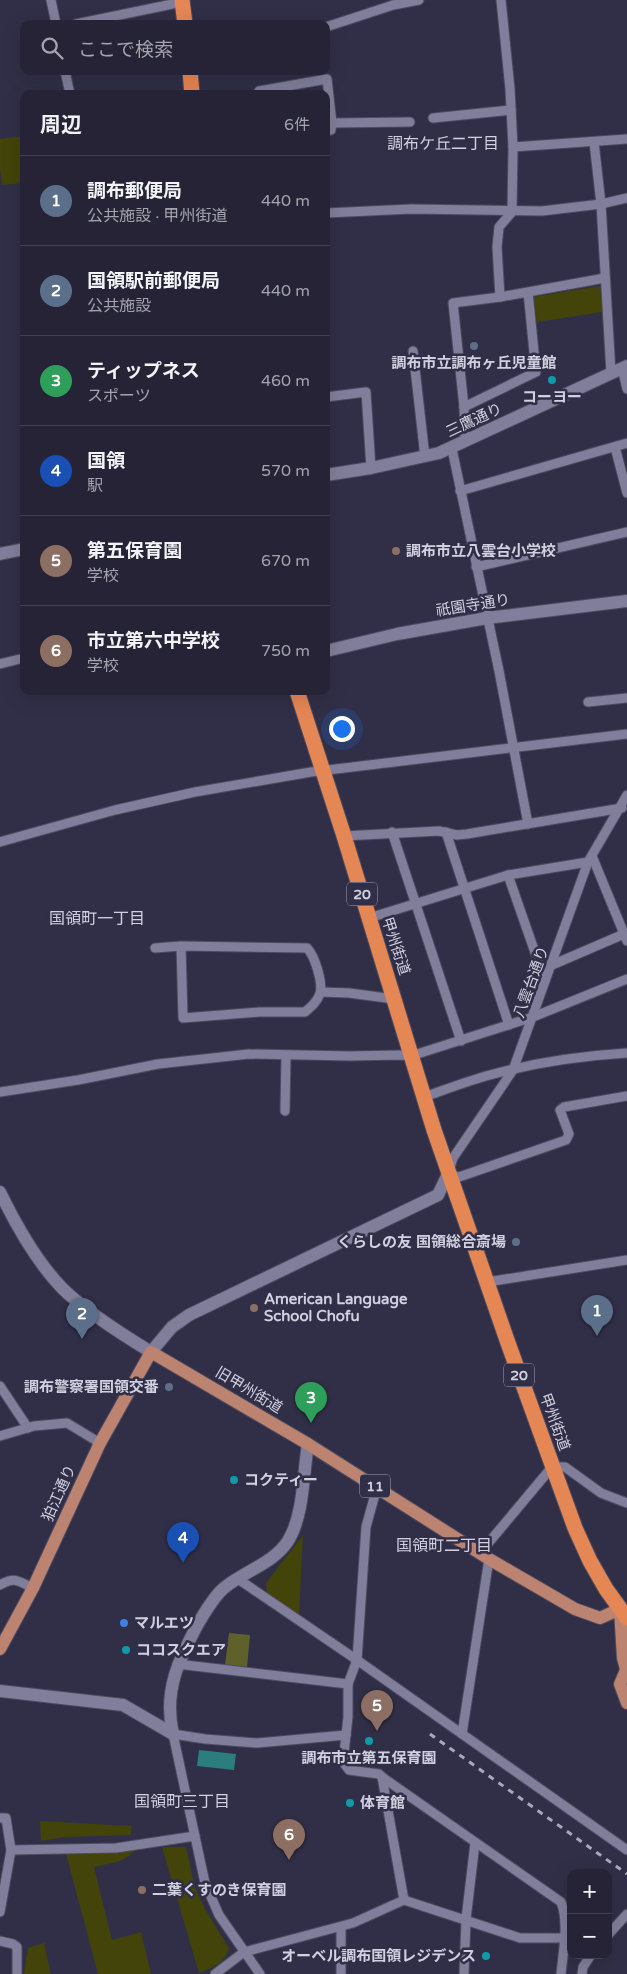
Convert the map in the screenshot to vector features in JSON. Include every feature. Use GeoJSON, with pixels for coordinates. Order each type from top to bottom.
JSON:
{"type":"FeatureCollection","features":[{"type":"Feature","properties":{"kind":"highway"},"geometry":{"type":"LineString","coordinates":[[182,1],[184,20]]}},
{"type":"Feature","properties":{"kind":"highway"},"geometry":{"type":"LineString","coordinates":[[190,75],[192,90]]}},
{"type":"Feature","properties":{"kind":"highway","name":"甲州街道"},"geometry":{"type":"LineString","coordinates":[[298,695],[324,771],[424,1098],[448,1156]]}},
{"type":"Feature","properties":{"kind":"highway","name":"20"},"geometry":{"type":"LineString","coordinates":[[448,1156],[454,1176]]}},
{"type":"Feature","properties":{"kind":"highway","name":"甲州街道"},"geometry":{"type":"LineString","coordinates":[[454,1176],[460,1207],[575,1528],[590,1561],[606,1589],[624,1614]]}},
{"type":"Feature","properties":{"kind":"main road","name":"狛江通り"},"geometry":{"type":"LineString","coordinates":[[0,1649],[33,1588],[100,1443],[151,1352]]}},
{"type":"Feature","properties":{"kind":"main road","name":"旧甲州街道"},"geometry":{"type":"LineString","coordinates":[[151,1352],[308,1444],[485,1556],[575,1609],[600,1618],[624,1614]]}},
{"type":"Feature","properties":{"kind":"main road"},"geometry":{"type":"LineString","coordinates":[[624,1614],[623,1658],[626,1672],[620,1684],[627,1703]]}},
{"type":"Feature","properties":{"kind":"street"},"geometry":{"type":"LineString","coordinates":[[51,0],[55,20]]}},
{"type":"Feature","properties":{"kind":"street"},"geometry":{"type":"LineString","coordinates":[[330,26],[393,5],[418,0]]}},
{"type":"Feature","properties":{"kind":"street"},"geometry":{"type":"LineString","coordinates":[[500,297],[498,231],[499,227],[512,212],[513,147],[501,0]]}},
{"type":"Feature","properties":{"kind":"street"},"geometry":{"type":"LineString","coordinates":[[94,20],[182,1]]}},
{"type":"Feature","properties":{"kind":"street"},"geometry":{"type":"LineString","coordinates":[[66,75],[69,90]]}},
{"type":"Feature","properties":{"kind":"street"},"geometry":{"type":"LineString","coordinates":[[265,90],[327,79],[327,90]]}},
{"type":"Feature","properties":{"kind":"street"},"geometry":{"type":"LineString","coordinates":[[433,118],[511,110]]}},
{"type":"Feature","properties":{"kind":"street"},"geometry":{"type":"LineString","coordinates":[[330,127],[410,122]]}},
{"type":"Feature","properties":{"kind":"street"},"geometry":{"type":"LineString","coordinates":[[513,147],[627,139]]}},
{"type":"Feature","properties":{"kind":"street"},"geometry":{"type":"LineString","coordinates":[[594,142],[601,204],[605,278],[620,369],[627,389]]}},
{"type":"Feature","properties":{"kind":"street"},"geometry":{"type":"LineString","coordinates":[[330,213],[411,209],[542,211],[601,204],[627,198]]}},
{"type":"Feature","properties":{"kind":"street"},"geometry":{"type":"LineString","coordinates":[[465,442],[464,407],[453,303],[500,297],[605,278]]}},
{"type":"Feature","properties":{"kind":"street"},"geometry":{"type":"LineString","coordinates":[[464,407],[536,372],[528,292]]}},
{"type":"Feature","properties":{"kind":"street"},"geometry":{"type":"LineString","coordinates":[[413,351],[425,457]]}},
{"type":"Feature","properties":{"kind":"street","name":"三鷹通り"},"geometry":{"type":"LineString","coordinates":[[330,474],[425,457],[452,448],[620,369]]}},
{"type":"Feature","properties":{"kind":"street"},"geometry":{"type":"LineString","coordinates":[[330,396],[366,392],[371,468]]}},
{"type":"Feature","properties":{"kind":"street"},"geometry":{"type":"LineString","coordinates":[[460,491],[627,443]]}},
{"type":"Feature","properties":{"kind":"street"},"geometry":{"type":"LineString","coordinates":[[615,447],[627,493]]}},
{"type":"Feature","properties":{"kind":"street"},"geometry":{"type":"LineString","coordinates":[[452,448],[528,824]]}},
{"type":"Feature","properties":{"kind":"street"},"geometry":{"type":"LineString","coordinates":[[476,567],[627,532]]}},
{"type":"Feature","properties":{"kind":"street"},"geometry":{"type":"LineString","coordinates":[[0,554],[20,549]]}},
{"type":"Feature","properties":{"kind":"street","name":"祇園寺通り"},"geometry":{"type":"LineString","coordinates":[[330,651],[397,634],[487,618],[627,601]]}},
{"type":"Feature","properties":{"kind":"street"},"geometry":{"type":"LineString","coordinates":[[0,664],[20,659]]}},
{"type":"Feature","properties":{"kind":"street"},"geometry":{"type":"LineString","coordinates":[[588,702],[627,698]]}},
{"type":"Feature","properties":{"kind":"street"},"geometry":{"type":"LineString","coordinates":[[0,842],[114,810],[195,792],[311,772],[627,734]]}},
{"type":"Feature","properties":{"kind":"street","name":"八雲台通り"},"geometry":{"type":"LineString","coordinates":[[448,1156],[513,1070],[590,859],[625,807],[627,795]]}},
{"type":"Feature","properties":{"kind":"street"},"geometry":{"type":"LineString","coordinates":[[344,836],[392,832],[446,832],[457,835],[625,807]]}},
{"type":"Feature","properties":{"kind":"street"},"geometry":{"type":"LineString","coordinates":[[392,832],[461,1041]]}},
{"type":"Feature","properties":{"kind":"street"},"geometry":{"type":"LineString","coordinates":[[446,832],[509,1025]]}},
{"type":"Feature","properties":{"kind":"street"},"geometry":{"type":"LineString","coordinates":[[369,918],[508,875],[590,859],[626,937],[552,965]]}},
{"type":"Feature","properties":{"kind":"street"},"geometry":{"type":"LineString","coordinates":[[508,875],[546,981]]}},
{"type":"Feature","properties":{"kind":"street"},"geometry":{"type":"LineString","coordinates":[[155,948],[181,946],[307,948],[312,954],[321,992],[318,1000],[305,1012],[259,1012],[183,1018],[181,946]]}},
{"type":"Feature","properties":{"kind":"street"},"geometry":{"type":"LineString","coordinates":[[0,1092],[78,1080],[158,1064],[249,1054],[286,1056],[411,1056],[533,1017],[627,979]]}},
{"type":"Feature","properties":{"kind":"street"},"geometry":{"type":"LineString","coordinates":[[321,992],[349,993],[394,999]]}},
{"type":"Feature","properties":{"kind":"street"},"geometry":{"type":"LineString","coordinates":[[424,1098],[486,1076],[526,1066],[588,1055],[627,1052]]}},
{"type":"Feature","properties":{"kind":"street"},"geometry":{"type":"LineString","coordinates":[[285,1111],[286,1056]]}},
{"type":"Feature","properties":{"kind":"street"},"geometry":{"type":"LineString","coordinates":[[151,1352],[172,1327],[189,1316],[438,1195],[454,1176],[566,1140],[569,1134],[560,1110],[564,1107],[627,1096]]}},
{"type":"Feature","properties":{"kind":"street","name":"旧甲州街道"},"geometry":{"type":"LineString","coordinates":[[0,1192],[45,1268],[63,1289],[151,1352]]}},
{"type":"Feature","properties":{"kind":"street"},"geometry":{"type":"LineString","coordinates":[[487,1282],[627,1260]]}},
{"type":"Feature","properties":{"kind":"street"},"geometry":{"type":"LineString","coordinates":[[0,1386],[28,1428]]}},
{"type":"Feature","properties":{"kind":"street"},"geometry":{"type":"LineString","coordinates":[[0,1436],[28,1428],[67,1423],[100,1443]]}},
{"type":"Feature","properties":{"kind":"street"},"geometry":{"type":"LineString","coordinates":[[260,1974],[219,1915],[205,1883],[169,1718],[177,1664],[205,1612],[222,1589],[267,1562],[288,1541],[298,1518],[308,1444]]}},
{"type":"Feature","properties":{"kind":"street"},"geometry":{"type":"LineString","coordinates":[[462,1734],[485,1556],[552,1467],[565,1467],[601,1493],[627,1503]]}},
{"type":"Feature","properties":{"kind":"street"},"geometry":{"type":"LineString","coordinates":[[377,1487],[366,1526],[357,1660],[348,1684],[348,1717],[344,1762],[349,1770],[379,1774],[475,1843],[562,1902],[564,1908],[564,1938],[561,1974]]}},
{"type":"Feature","properties":{"kind":"street"},"geometry":{"type":"LineString","coordinates":[[0,1585],[11,1579],[33,1588]]}},
{"type":"Feature","properties":{"kind":"street"},"geometry":{"type":"LineString","coordinates":[[238,1579],[357,1660],[627,1850]]}},
{"type":"Feature","properties":{"kind":"street"},"geometry":{"type":"LineString","coordinates":[[177,1664],[348,1684]]}},
{"type":"Feature","properties":{"kind":"street"},"geometry":{"type":"LineString","coordinates":[[0,1691],[123,1705],[173,1734],[205,1739],[257,1743],[346,1735]]}},
{"type":"Feature","properties":{"kind":"street"},"geometry":{"type":"LineString","coordinates":[[382,1777],[404,1900]]}},
{"type":"Feature","properties":{"kind":"street"},"geometry":{"type":"LineString","coordinates":[[0,1818],[6,1818],[11,1850],[0,1912]]}},
{"type":"Feature","properties":{"kind":"street"},"geometry":{"type":"LineString","coordinates":[[11,1850],[116,1848],[195,1836]]}},
{"type":"Feature","properties":{"kind":"street"},"geometry":{"type":"LineString","coordinates":[[464,1974],[466,1919],[475,1843]]}},
{"type":"Feature","properties":{"kind":"street"},"geometry":{"type":"LineString","coordinates":[[215,1974],[244,1952],[341,1927],[404,1900],[520,1938],[564,1938]]}},
{"type":"Feature","properties":{"kind":"street"},"geometry":{"type":"LineString","coordinates":[[612,1931],[627,1914]]}},
{"type":"Feature","properties":{"kind":"street"},"geometry":{"type":"LineString","coordinates":[[341,1927],[341,1974]]}},
{"type":"Feature","properties":{"kind":"street"},"geometry":{"type":"LineString","coordinates":[[0,1941],[17,1947],[16,1974]]}},
{"type":"Feature","properties":{"kind":"street"},"geometry":{"type":"LineString","coordinates":[[582,1974],[589,1959]]}},
{"type":"Feature","properties":{"kind":"shaded area"},"geometry":{"type":"Polygon","coordinates":[[[20,136],[20,183],[2,185],[0,139],[20,136]]]}},
{"type":"Feature","properties":{"kind":"shaded area"},"geometry":{"type":"Polygon","coordinates":[[[600,286],[602,312],[537,322],[533,297],[600,286]]]}},
{"type":"Feature","properties":{"kind":"shaded area"},"geometry":{"type":"Polygon","coordinates":[[[303,1535],[299,1615],[267,1593],[266,1583],[303,1535]]]}},
{"type":"Feature","properties":{"kind":"shaded area"},"geometry":{"type":"Polygon","coordinates":[[[229,1633],[250,1635],[247,1667],[225,1665],[229,1633]]]}},
{"type":"Feature","properties":{"kind":"shaded area"},"geometry":{"type":"Polygon","coordinates":[[[199,1750],[236,1754],[234,1770],[197,1766],[199,1750]]]}},
{"type":"Feature","properties":{"kind":"shaded area"},"geometry":{"type":"Polygon","coordinates":[[[40,1821],[132,1826],[131,1835],[64,1837],[41,1841],[40,1821]]]}},
{"type":"Feature","properties":{"kind":"shaded area"},"geometry":{"type":"Polygon","coordinates":[[[162,1847],[186,1847],[195,1888],[205,1909],[229,1948],[225,1958],[214,1967],[199,1973],[162,1847]]]}},
{"type":"Feature","properties":{"kind":"shaded area"},"geometry":{"type":"Polygon","coordinates":[[[138,1849],[121,1861],[94,1867],[112,1940],[141,1932],[151,1974],[98,1974],[66,1854],[138,1849]]]}},
{"type":"Feature","properties":{"kind":"shaded area"},"geometry":{"type":"Polygon","coordinates":[[[44,1943],[51,1974],[24,1974],[28,1948],[44,1943]]]}},
{"type":"Feature","properties":{"kind":"railway"},"geometry":{"type":"LineString","coordinates":[[430,1734],[627,1874]]}},
{"type":"Feature","properties":{"kind":"place","name":"調布市立調布ヶ丘児童館"},"geometry":{"type":"Point","coordinates":[474,346]}},
{"type":"Feature","properties":{"kind":"place","name":"コーヨー"},"geometry":{"type":"Point","coordinates":[552,380]}},
{"type":"Feature","properties":{"kind":"place","name":"調布市立八雲台小学校"},"geometry":{"type":"Point","coordinates":[396,551]}},
{"type":"Feature","properties":{"kind":"place","name":"くらしの友 国領総合斎場"},"geometry":{"type":"Point","coordinates":[516,1242]}},
{"type":"Feature","properties":{"kind":"place","name":"American Language School Chofu"},"geometry":{"type":"Point","coordinates":[254,1308]}},
{"type":"Feature","properties":{"kind":"place","name":"調布郵便局"},"geometry":{"type":"Point","coordinates":[597,1336]}},
{"type":"Feature","properties":{"kind":"place","name":"国領駅前郵便局"},"geometry":{"type":"Point","coordinates":[82,1339]}},
{"type":"Feature","properties":{"kind":"place","name":"調布警察署国領交番"},"geometry":{"type":"Point","coordinates":[169,1387]}},
{"type":"Feature","properties":{"kind":"place","name":"ティップネス"},"geometry":{"type":"Point","coordinates":[311,1423]}},
{"type":"Feature","properties":{"kind":"place","name":"コクティー"},"geometry":{"type":"Point","coordinates":[234,1480]}},
{"type":"Feature","properties":{"kind":"place","name":"国領"},"geometry":{"type":"Point","coordinates":[183,1563]}},
{"type":"Feature","properties":{"kind":"place","name":"マルエツ"},"geometry":{"type":"Point","coordinates":[124,1623]}},
{"type":"Feature","properties":{"kind":"place","name":"ココスクエア"},"geometry":{"type":"Point","coordinates":[126,1650]}},
{"type":"Feature","properties":{"kind":"place","name":"第五保育園"},"geometry":{"type":"Point","coordinates":[377,1731]}},
{"type":"Feature","properties":{"kind":"place","name":"調布市立第五保育園"},"geometry":{"type":"Point","coordinates":[369,1741]}},
{"type":"Feature","properties":{"kind":"place","name":"体育館"},"geometry":{"type":"Point","coordinates":[350,1803]}},
{"type":"Feature","properties":{"kind":"place","name":"市立第六中学校"},"geometry":{"type":"Point","coordinates":[289,1860]}},
{"type":"Feature","properties":{"kind":"place","name":"二葉くすのき保育園"},"geometry":{"type":"Point","coordinates":[142,1890]}},
{"type":"Feature","properties":{"kind":"place","name":"オーベル調布国領レジデンス"},"geometry":{"type":"Point","coordinates":[486,1956]}},
{"type":"Feature","properties":{"kind":"district","name":"調布ケ丘二丁目"},"geometry":{"type":"Point","coordinates":[443,143]}},
{"type":"Feature","properties":{"kind":"district","name":"国領町一丁目"},"geometry":{"type":"Point","coordinates":[97,918]}},
{"type":"Feature","properties":{"kind":"district","name":"国領町二丁目"},"geometry":{"type":"Point","coordinates":[444,1545]}},
{"type":"Feature","properties":{"kind":"district","name":"国領町三丁目"},"geometry":{"type":"Point","coordinates":[182,1801]}}]}
